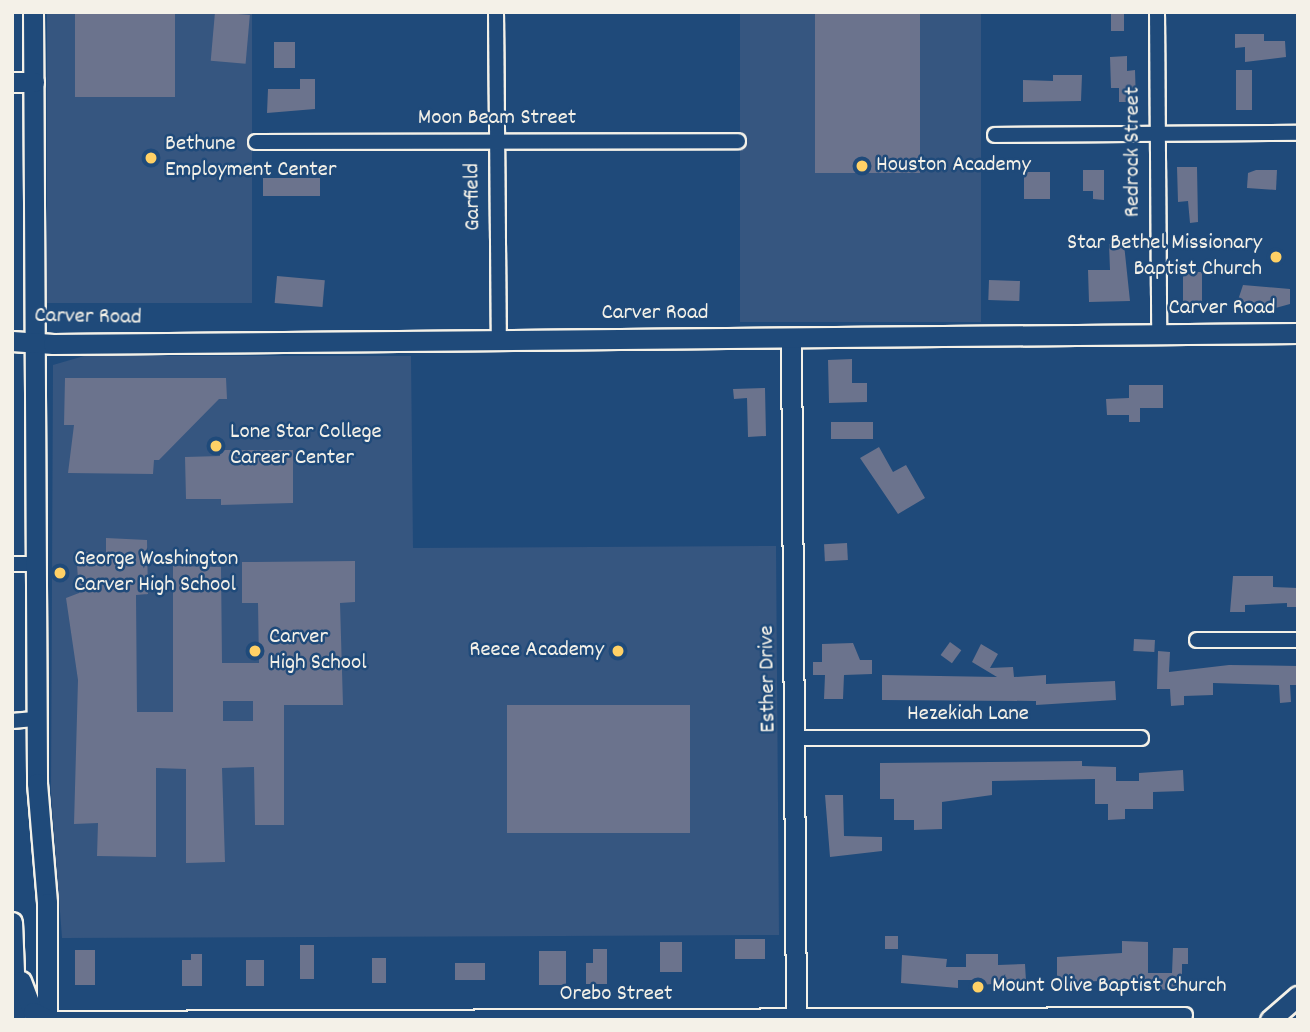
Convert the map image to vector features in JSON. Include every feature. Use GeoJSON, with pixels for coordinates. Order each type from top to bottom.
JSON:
{"type":"FeatureCollection","features":[{"type":"Feature","properties":{"kind":"street"},"geometry":{"type":"LineString","coordinates":[[15,971],[33,1012],[47,1019],[37,719],[33,12]]}},
{"type":"Feature","properties":{"kind":"street","name":"Garfield"},"geometry":{"type":"LineString","coordinates":[[496,12],[495,143],[499,340]]}},
{"type":"Feature","properties":{"kind":"street","name":"Redrock Street"},"geometry":{"type":"LineString","coordinates":[[1157,12],[1159,333]]}},
{"type":"Feature","properties":{"kind":"street"},"geometry":{"type":"LineString","coordinates":[[12,82],[34,82]]}},
{"type":"Feature","properties":{"kind":"street"},"geometry":{"type":"LineString","coordinates":[[995,135],[1298,133]]}},
{"type":"Feature","properties":{"kind":"street","name":"Moon Beam Street"},"geometry":{"type":"LineString","coordinates":[[256,142],[738,141]]}},
{"type":"Feature","properties":{"kind":"street","name":"Carver Road"},"geometry":{"type":"LineString","coordinates":[[12,341],[36,343],[1298,333]]}},
{"type":"Feature","properties":{"kind":"street","name":"Esther Drive"},"geometry":{"type":"LineString","coordinates":[[791,338],[796,1019]]}},
{"type":"Feature","properties":{"kind":"street"},"geometry":{"type":"LineString","coordinates":[[12,564],[36,564]]}},
{"type":"Feature","properties":{"kind":"street"},"geometry":{"type":"LineString","coordinates":[[1197,640],[1298,640]]}},
{"type":"Feature","properties":{"kind":"street"},"geometry":{"type":"LineString","coordinates":[[12,721],[37,719]]}},
{"type":"Feature","properties":{"kind":"street","name":"Hezekiah Lane"},"geometry":{"type":"LineString","coordinates":[[794,738],[1141,738]]}},
{"type":"Feature","properties":{"kind":"street"},"geometry":{"type":"LineString","coordinates":[[12,922],[16,1020]]}},
{"type":"Feature","properties":{"kind":"street"},"geometry":{"type":"LineString","coordinates":[[1270,1020],[1298,996]]}},
{"type":"Feature","properties":{"kind":"street","name":"Orebo Street"},"geometry":{"type":"LineString","coordinates":[[47,1019],[1185,1016]]}},
{"type":"Feature","properties":{"kind":"shaded area","name":"Bethune Employment Center"},"geometry":{"type":"Polygon","coordinates":[[[47,12],[252,12],[252,303],[47,303],[47,12]]]}},
{"type":"Feature","properties":{"kind":"shaded area","name":"Houston Academy"},"geometry":{"type":"Polygon","coordinates":[[[740,12],[981,12],[981,322],[740,322],[740,12]]]}},
{"type":"Feature","properties":{"kind":"shaded area"},"geometry":{"type":"Polygon","coordinates":[[[84,356],[411,356],[413,548],[776,546],[779,935],[62,938],[51,792],[53,365],[84,356]]]}},
{"type":"Feature","properties":{"kind":"building"},"geometry":{"type":"Polygon","coordinates":[[[75,12],[175,12],[175,97],[75,97],[75,12]]]}},
{"type":"Feature","properties":{"kind":"building"},"geometry":{"type":"Polygon","coordinates":[[[215,12],[250,15],[246,64],[211,61],[215,12]]]}},
{"type":"Feature","properties":{"kind":"building"},"geometry":{"type":"Polygon","coordinates":[[[815,12],[920,12],[920,173],[815,173],[815,12]]]}},
{"type":"Feature","properties":{"kind":"building"},"geometry":{"type":"Polygon","coordinates":[[[1111,13],[1124,13],[1124,31],[1111,31],[1111,13]]]}},
{"type":"Feature","properties":{"kind":"building"},"geometry":{"type":"Polygon","coordinates":[[[1235,34],[1264,34],[1264,41],[1285,41],[1286,57],[1245,62],[1245,47],[1235,48],[1235,34]]]}},
{"type":"Feature","properties":{"kind":"building"},"geometry":{"type":"Polygon","coordinates":[[[274,42],[295,42],[295,68],[274,68],[274,42]]]}},
{"type":"Feature","properties":{"kind":"building"},"geometry":{"type":"Polygon","coordinates":[[[1127,56],[1127,71],[1135,70],[1136,102],[1119,102],[1119,88],[1111,88],[1110,57],[1127,56]]]}},
{"type":"Feature","properties":{"kind":"building"},"geometry":{"type":"Polygon","coordinates":[[[1236,70],[1252,70],[1252,110],[1236,110],[1236,70]]]}},
{"type":"Feature","properties":{"kind":"building"},"geometry":{"type":"Polygon","coordinates":[[[1053,75],[1082,75],[1081,101],[1023,102],[1023,80],[1053,81],[1053,75]]]}},
{"type":"Feature","properties":{"kind":"building"},"geometry":{"type":"Polygon","coordinates":[[[300,79],[315,79],[315,109],[267,113],[268,89],[300,89],[300,79]]]}},
{"type":"Feature","properties":{"kind":"building"},"geometry":{"type":"Polygon","coordinates":[[[1177,167],[1197,167],[1198,222],[1190,223],[1188,201],[1178,202],[1177,167]]]}},
{"type":"Feature","properties":{"kind":"building"},"geometry":{"type":"Polygon","coordinates":[[[1083,170],[1104,170],[1104,200],[1093,199],[1093,191],[1083,191],[1083,170]]]}},
{"type":"Feature","properties":{"kind":"building"},"geometry":{"type":"Polygon","coordinates":[[[1256,170],[1277,170],[1276,190],[1247,188],[1248,173],[1256,170]]]}},
{"type":"Feature","properties":{"kind":"building"},"geometry":{"type":"Polygon","coordinates":[[[1024,172],[1050,172],[1050,199],[1024,199],[1024,172]]]}},
{"type":"Feature","properties":{"kind":"building"},"geometry":{"type":"Polygon","coordinates":[[[263,178],[320,178],[320,196],[263,196],[263,178]]]}},
{"type":"Feature","properties":{"kind":"building"},"geometry":{"type":"Polygon","coordinates":[[[1109,244],[1124,244],[1130,301],[1089,302],[1088,270],[1110,270],[1109,244]]]}},
{"type":"Feature","properties":{"kind":"building"},"geometry":{"type":"Polygon","coordinates":[[[1183,272],[1202,272],[1202,306],[1183,306],[1183,272]]]}},
{"type":"Feature","properties":{"kind":"building"},"geometry":{"type":"Polygon","coordinates":[[[277,276],[325,280],[322,307],[275,303],[277,276]]]}},
{"type":"Feature","properties":{"kind":"building"},"geometry":{"type":"Polygon","coordinates":[[[989,280],[1020,281],[1019,301],[988,300],[989,280]]]}},
{"type":"Feature","properties":{"kind":"building"},"geometry":{"type":"Polygon","coordinates":[[[1243,285],[1290,289],[1290,304],[1268,310],[1268,304],[1237,303],[1243,285]]]}},
{"type":"Feature","properties":{"kind":"building"},"geometry":{"type":"Polygon","coordinates":[[[852,359],[852,383],[867,383],[867,402],[829,403],[828,360],[852,359]]]}},
{"type":"Feature","properties":{"kind":"building"},"geometry":{"type":"Polygon","coordinates":[[[65,378],[226,378],[227,399],[219,399],[159,460],[154,460],[153,474],[68,473],[74,425],[64,425],[65,378]]]}},
{"type":"Feature","properties":{"kind":"building"},"geometry":{"type":"Polygon","coordinates":[[[1129,385],[1163,385],[1163,408],[1140,408],[1140,422],[1129,422],[1129,415],[1107,415],[1106,399],[1129,398],[1129,385]]]}},
{"type":"Feature","properties":{"kind":"building"},"geometry":{"type":"Polygon","coordinates":[[[765,388],[766,436],[748,437],[747,398],[734,399],[733,389],[765,388]]]}},
{"type":"Feature","properties":{"kind":"building"},"geometry":{"type":"Polygon","coordinates":[[[831,422],[873,422],[873,439],[831,439],[831,422]]]}},
{"type":"Feature","properties":{"kind":"building"},"geometry":{"type":"Polygon","coordinates":[[[879,447],[893,472],[906,465],[925,498],[898,514],[860,458],[879,447]]]}},
{"type":"Feature","properties":{"kind":"building"},"geometry":{"type":"Polygon","coordinates":[[[220,450],[293,450],[293,503],[221,505],[221,499],[186,499],[185,457],[220,456],[220,450]]]}},
{"type":"Feature","properties":{"kind":"building"},"geometry":{"type":"Polygon","coordinates":[[[106,538],[147,540],[148,594],[136,595],[137,712],[173,712],[173,566],[221,567],[222,663],[259,663],[258,603],[242,603],[242,562],[355,561],[355,602],[340,603],[343,705],[284,705],[284,825],[255,825],[254,767],[222,768],[225,862],[186,863],[186,769],[156,768],[156,857],[97,856],[98,823],[74,824],[78,680],[66,598],[79,593],[77,565],[81,551],[106,555],[106,538]],[[223,701],[223,721],[253,721],[253,701],[223,701]]]}},
{"type":"Feature","properties":{"kind":"building"},"geometry":{"type":"Polygon","coordinates":[[[847,543],[848,560],[825,561],[824,544],[847,543]]]}},
{"type":"Feature","properties":{"kind":"building"},"geometry":{"type":"Polygon","coordinates":[[[1233,576],[1273,576],[1273,587],[1298,588],[1298,607],[1287,607],[1287,603],[1245,605],[1245,612],[1230,612],[1233,576]]]}},
{"type":"Feature","properties":{"kind":"building"},"geometry":{"type":"Polygon","coordinates":[[[1134,639],[1155,640],[1154,652],[1133,651],[1134,639]]]}},
{"type":"Feature","properties":{"kind":"building"},"geometry":{"type":"Polygon","coordinates":[[[950,642],[961,650],[952,663],[941,655],[950,642]]]}},
{"type":"Feature","properties":{"kind":"building"},"geometry":{"type":"Polygon","coordinates":[[[853,643],[860,660],[872,660],[872,674],[844,675],[843,699],[824,699],[825,675],[813,675],[813,662],[822,662],[822,644],[853,643]]]}},
{"type":"Feature","properties":{"kind":"building"},"geometry":{"type":"Polygon","coordinates":[[[981,644],[998,654],[990,668],[1013,667],[1014,677],[1046,675],[1046,684],[1115,681],[1116,700],[1036,705],[1036,701],[882,700],[882,675],[997,677],[972,662],[981,644]]]}},
{"type":"Feature","properties":{"kind":"building"},"geometry":{"type":"Polygon","coordinates":[[[1158,651],[1170,652],[1169,672],[1229,665],[1298,666],[1298,685],[1290,685],[1291,702],[1280,703],[1279,685],[1213,683],[1213,695],[1184,696],[1184,705],[1171,706],[1170,689],[1157,689],[1158,651]]]}},
{"type":"Feature","properties":{"kind":"building"},"geometry":{"type":"Polygon","coordinates":[[[507,705],[690,705],[690,833],[507,833],[507,705]]]}},
{"type":"Feature","properties":{"kind":"building"},"geometry":{"type":"Polygon","coordinates":[[[1082,761],[1082,766],[1116,767],[1116,781],[1139,781],[1139,773],[1183,770],[1184,791],[1153,792],[1153,809],[1125,809],[1125,819],[1108,820],[1108,804],[1095,804],[1095,779],[992,781],[992,795],[942,802],[942,829],[914,830],[914,820],[894,820],[894,799],[880,799],[880,763],[1082,761]]]}},
{"type":"Feature","properties":{"kind":"building"},"geometry":{"type":"Polygon","coordinates":[[[825,795],[843,795],[844,836],[882,837],[882,851],[830,857],[825,795]]]}},
{"type":"Feature","properties":{"kind":"building"},"geometry":{"type":"Polygon","coordinates":[[[885,936],[898,936],[898,949],[885,949],[885,936]]]}},
{"type":"Feature","properties":{"kind":"building"},"geometry":{"type":"Polygon","coordinates":[[[735,939],[765,939],[765,959],[735,959],[735,939]]]}},
{"type":"Feature","properties":{"kind":"building"},"geometry":{"type":"Polygon","coordinates":[[[1122,941],[1148,942],[1148,973],[1172,973],[1173,948],[1188,948],[1188,964],[1182,964],[1182,991],[1121,986],[1121,980],[1057,983],[1057,957],[1122,953],[1122,941]]]}},
{"type":"Feature","properties":{"kind":"building"},"geometry":{"type":"Polygon","coordinates":[[[660,942],[682,942],[682,972],[660,972],[660,942]]]}},
{"type":"Feature","properties":{"kind":"building"},"geometry":{"type":"Polygon","coordinates":[[[300,945],[314,945],[314,979],[300,979],[300,945]]]}},
{"type":"Feature","properties":{"kind":"building"},"geometry":{"type":"Polygon","coordinates":[[[593,949],[607,949],[607,984],[586,984],[586,963],[593,963],[593,949]]]}},
{"type":"Feature","properties":{"kind":"building"},"geometry":{"type":"Polygon","coordinates":[[[75,950],[95,950],[95,985],[75,985],[75,950]]]}},
{"type":"Feature","properties":{"kind":"building"},"geometry":{"type":"Polygon","coordinates":[[[539,951],[566,951],[566,985],[539,985],[539,951]]]}},
{"type":"Feature","properties":{"kind":"building"},"geometry":{"type":"Polygon","coordinates":[[[191,954],[202,954],[202,986],[182,986],[182,960],[191,960],[191,954]]]}},
{"type":"Feature","properties":{"kind":"building"},"geometry":{"type":"Polygon","coordinates":[[[966,954],[998,954],[998,965],[1025,964],[1026,981],[981,985],[981,980],[958,980],[958,988],[901,983],[902,955],[947,959],[946,967],[966,967],[966,954]]]}},
{"type":"Feature","properties":{"kind":"building"},"geometry":{"type":"Polygon","coordinates":[[[372,958],[386,958],[386,983],[372,983],[372,958]]]}},
{"type":"Feature","properties":{"kind":"building"},"geometry":{"type":"Polygon","coordinates":[[[246,960],[264,960],[264,986],[246,986],[246,960]]]}},
{"type":"Feature","properties":{"kind":"building"},"geometry":{"type":"Polygon","coordinates":[[[455,963],[485,963],[485,980],[455,980],[455,963]]]}},
{"type":"Feature","properties":{"kind":"place","name":"Bethune Employment Center"},"geometry":{"type":"Point","coordinates":[151,158]}},
{"type":"Feature","properties":{"kind":"place","name":"Houston Academy"},"geometry":{"type":"Point","coordinates":[862,166]}},
{"type":"Feature","properties":{"kind":"place","name":"Star Bethel Missionary Baptist Church"},"geometry":{"type":"Point","coordinates":[1276,257]}},
{"type":"Feature","properties":{"kind":"place","name":"Lone Star College Career Center"},"geometry":{"type":"Point","coordinates":[216,446]}},
{"type":"Feature","properties":{"kind":"place","name":"George Washington Carver High School"},"geometry":{"type":"Point","coordinates":[60,573]}},
{"type":"Feature","properties":{"kind":"place","name":"Carver High School"},"geometry":{"type":"Point","coordinates":[255,651]}},
{"type":"Feature","properties":{"kind":"place","name":"Reece Academy"},"geometry":{"type":"Point","coordinates":[618,651]}},
{"type":"Feature","properties":{"kind":"place","name":"Mount Olive Baptist Church"},"geometry":{"type":"Point","coordinates":[978,987]}}]}
